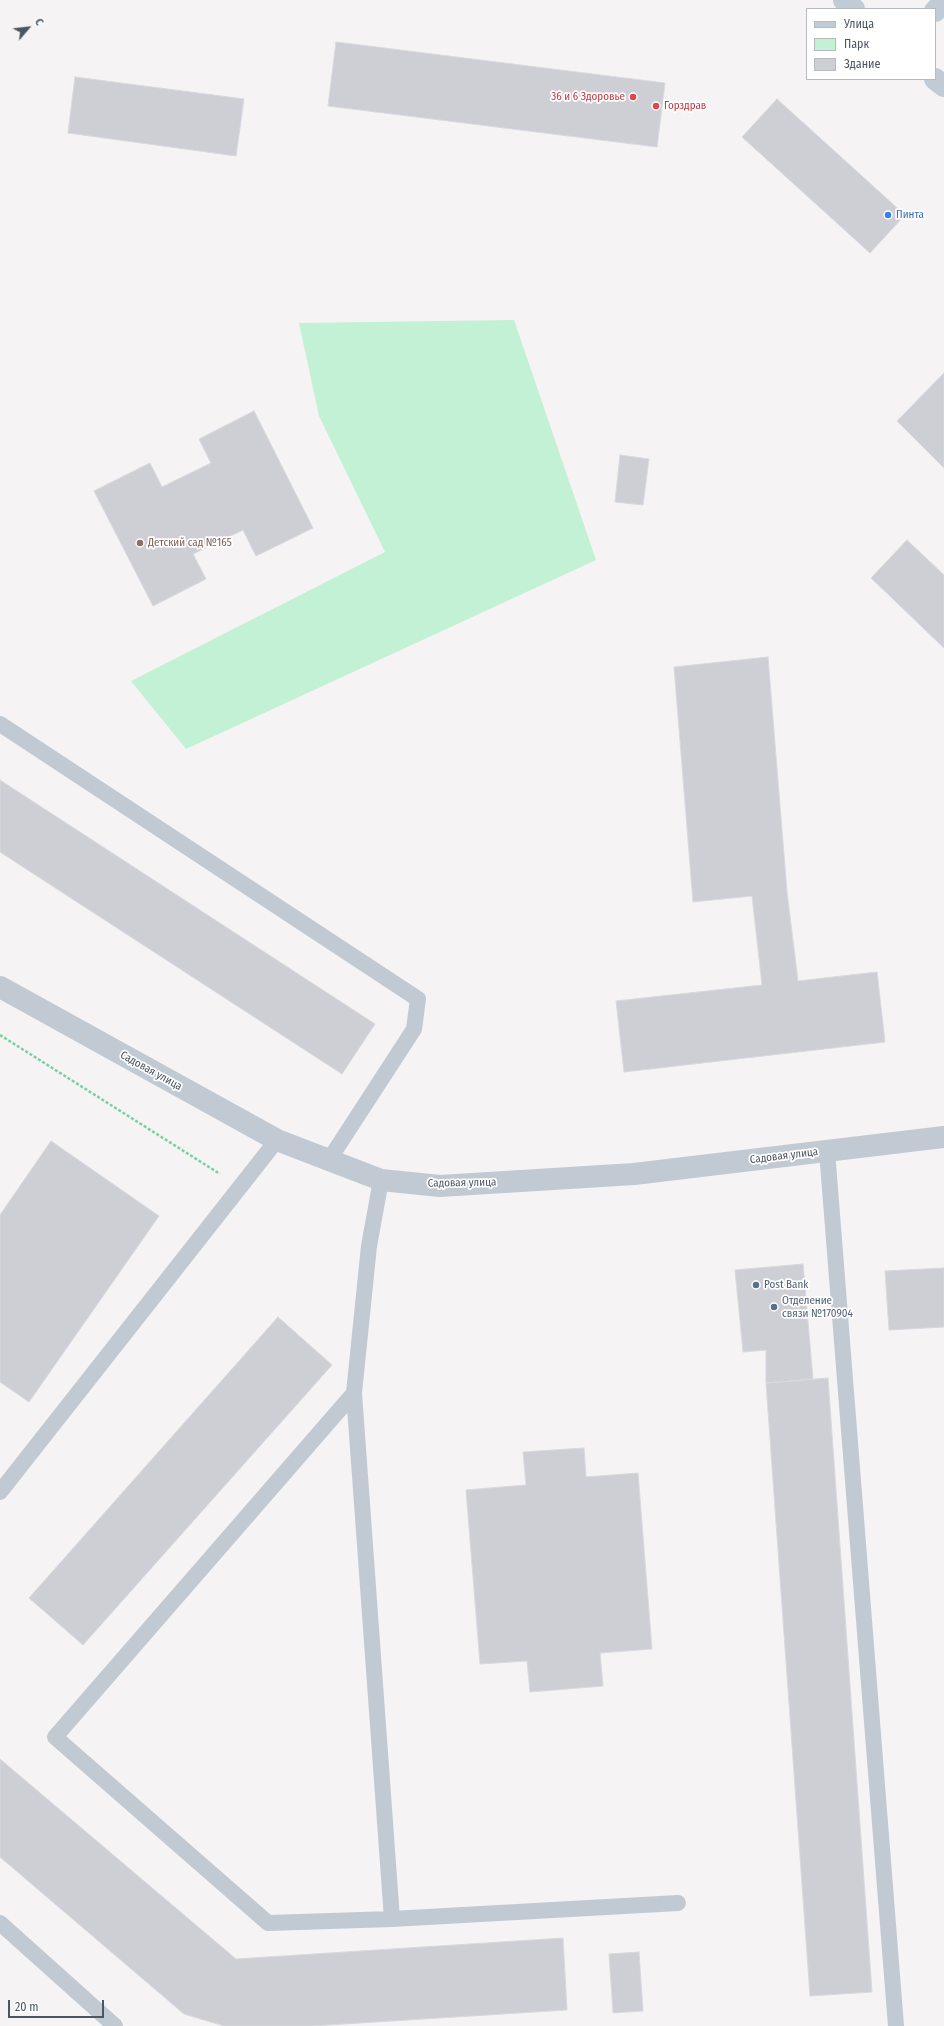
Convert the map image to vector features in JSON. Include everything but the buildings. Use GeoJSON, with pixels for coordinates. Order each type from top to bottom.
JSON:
{"type":"FeatureCollection","features":[{"type":"Feature","properties":{"kind":"main road"},"geometry":{"type":"LineString","coordinates":[[844,0],[853,8]]}},
{"type":"Feature","properties":{"kind":"main road"},"geometry":{"type":"LineString","coordinates":[[936,10],[944,2]]}},
{"type":"Feature","properties":{"kind":"main road"},"geometry":{"type":"LineString","coordinates":[[936,79],[944,86]]}},
{"type":"Feature","properties":{"kind":"street","name":"Садовая улица"},"geometry":{"type":"LineString","coordinates":[[0,987],[278,1140],[381,1180],[440,1186],[634,1174],[944,1136]]}},
{"type":"Feature","properties":{"kind":"lane"},"geometry":{"type":"LineString","coordinates":[[0,724],[418,999],[414,1029],[329,1160]]}},
{"type":"Feature","properties":{"kind":"lane"},"geometry":{"type":"LineString","coordinates":[[0,1492],[278,1140]]}},
{"type":"Feature","properties":{"kind":"lane"},"geometry":{"type":"LineString","coordinates":[[827,1151],[896,2026]]}},
{"type":"Feature","properties":{"kind":"lane"},"geometry":{"type":"LineString","coordinates":[[381,1180],[369,1246],[354,1393],[392,1919]]}},
{"type":"Feature","properties":{"kind":"lane"},"geometry":{"type":"LineString","coordinates":[[354,1393],[55,1737],[268,1923],[392,1919],[678,1903]]}},
{"type":"Feature","properties":{"kind":"lane"},"geometry":{"type":"LineString","coordinates":[[0,1923],[115,2026]]}},
{"type":"Feature","properties":{"kind":"path"},"geometry":{"type":"LineString","coordinates":[[0,1035],[241,1187]]}},
{"type":"Feature","properties":{"kind":"green space"},"geometry":{"type":"Polygon","coordinates":[[[514,320],[596,560],[186,749],[131,681],[385,552],[319,416],[299,323],[514,320]]]}},
{"type":"Feature","properties":{"kind":"place","name":"36 и 6 Здоровье"},"geometry":{"type":"Point","coordinates":[633,97]}},
{"type":"Feature","properties":{"kind":"place","name":"Горздрав"},"geometry":{"type":"Point","coordinates":[656,106]}},
{"type":"Feature","properties":{"kind":"place","name":"Пинта"},"geometry":{"type":"Point","coordinates":[888,215]}},
{"type":"Feature","properties":{"kind":"place","name":"Детский сад №165"},"geometry":{"type":"Point","coordinates":[140,543]}},
{"type":"Feature","properties":{"kind":"place","name":"Post Bank"},"geometry":{"type":"Point","coordinates":[756,1285]}},
{"type":"Feature","properties":{"kind":"place","name":"Отделение связи №170904"},"geometry":{"type":"Point","coordinates":[774,1307]}}]}
